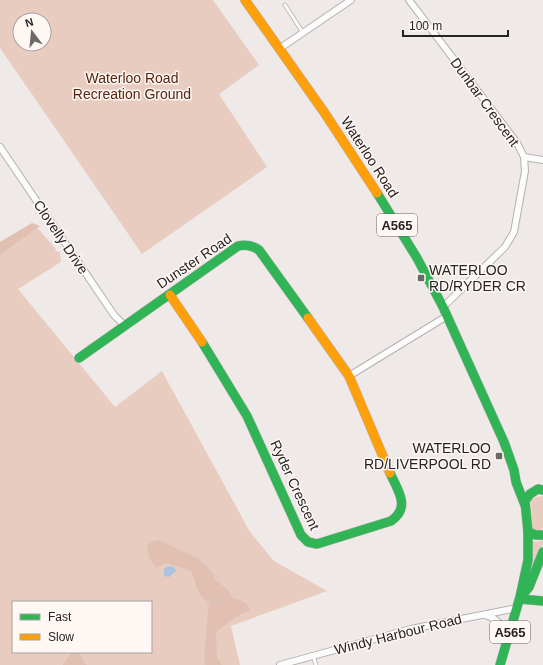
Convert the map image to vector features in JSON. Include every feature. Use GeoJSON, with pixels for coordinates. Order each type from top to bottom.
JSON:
{"type":"FeatureCollection","features":[{"type":"Feature","properties":{"kind":"main road","name":"Waterloo Road"},"geometry":{"type":"LineString","coordinates":[[244,0],[324,112],[368,178],[417,258],[443,307],[492,414],[514,470],[516,482],[525,505]]}},
{"type":"Feature","properties":{"kind":"main road","name":"Dunster Road"},"geometry":{"type":"LineString","coordinates":[[79,358],[238,246],[245,244],[259,250],[349,376]]}},
{"type":"Feature","properties":{"kind":"main road","name":"Ryder Crescent"},"geometry":{"type":"LineString","coordinates":[[170,295],[211,356],[247,416],[301,535],[311,544],[317,544],[391,521],[398,516],[403,509],[401,498],[349,376]]}},
{"type":"Feature","properties":{"kind":"main road","name":"Waterloo Road"},"geometry":{"type":"LineString","coordinates":[[514,470],[525,482],[541,490]]}},
{"type":"Feature","properties":{"kind":"main road","name":"A565"},"geometry":{"type":"LineString","coordinates":[[500,665],[519,601],[528,560],[528,532],[525,501],[530,494],[541,490]]}},
{"type":"Feature","properties":{"kind":"main road"},"geometry":{"type":"LineString","coordinates":[[528,532],[536,536],[543,535]]}},
{"type":"Feature","properties":{"kind":"main road","name":"A565"},"geometry":{"type":"LineString","coordinates":[[519,601],[529,587],[543,552]]}},
{"type":"Feature","properties":{"kind":"main road"},"geometry":{"type":"LineString","coordinates":[[519,601],[543,601]]}},
{"type":"Feature","properties":{"kind":"street"},"geometry":{"type":"LineString","coordinates":[[278,49],[352,0]]}},
{"type":"Feature","properties":{"kind":"street","name":"Dunbar Crescent"},"geometry":{"type":"LineString","coordinates":[[409,0],[517,143],[524,157],[525,171],[514,232],[505,247],[443,307]]}},
{"type":"Feature","properties":{"kind":"street","name":"Clovelly Drive"},"geometry":{"type":"LineString","coordinates":[[0,147],[114,315],[124,325]]}},
{"type":"Feature","properties":{"kind":"street"},"geometry":{"type":"LineString","coordinates":[[524,157],[543,160]]}},
{"type":"Feature","properties":{"kind":"street"},"geometry":{"type":"LineString","coordinates":[[349,376],[446,316]]}},
{"type":"Feature","properties":{"kind":"street","name":"Windy Harbour Road"},"geometry":{"type":"LineString","coordinates":[[280,665],[411,629],[482,614],[519,601]]}},
{"type":"Feature","properties":{"kind":"street"},"geometry":{"type":"LineString","coordinates":[[482,614],[497,621],[504,631],[507,641]]}},
{"type":"Feature","properties":{"kind":"lane"},"geometry":{"type":"LineString","coordinates":[[285,5],[303,33]]}},
{"type":"Feature","properties":{"kind":"lane"},"geometry":{"type":"LineString","coordinates":[[313,656],[316,665]]}},
{"type":"Feature","properties":{"kind":"path"},"geometry":{"type":"LineString","coordinates":[[36,91],[153,10],[146,0]]}},
{"type":"Feature","properties":{"kind":"path"},"geometry":{"type":"LineString","coordinates":[[0,486],[10,495]]}},
{"type":"Feature","properties":{"kind":"path"},"geometry":{"type":"LineString","coordinates":[[143,519],[159,537],[199,557],[214,574],[229,586],[236,595],[204,604]]}},
{"type":"Feature","properties":{"kind":"green space","name":"Waterloo Road Recreation Ground"},"geometry":{"type":"Polygon","coordinates":[[[0,0],[213,0],[259,65],[219,94],[267,167],[142,254],[0,48],[0,0]]]}},
{"type":"Feature","properties":{"kind":"green space"},"geometry":{"type":"Polygon","coordinates":[[[34,224],[56,249],[55,251],[60,252],[61,262],[18,289],[115,407],[162,371],[250,532],[274,561],[327,591],[231,626],[240,665],[0,665],[0,244],[34,224]]]}},
{"type":"Feature","properties":{"kind":"green space"},"geometry":{"type":"Polygon","coordinates":[[[543,496],[543,528],[541,530],[534,530],[532,526],[531,500],[536,497],[543,496]]]}},
{"type":"Feature","properties":{"kind":"green space"},"geometry":{"type":"Polygon","coordinates":[[[532,540],[536,542],[543,540],[543,544],[530,574],[532,540]]]}},
{"type":"Feature","properties":{"kind":"shaded area"},"geometry":{"type":"Polygon","coordinates":[[[32,223],[40,226],[0,255],[0,242],[32,223]]]}},
{"type":"Feature","properties":{"kind":"shaded area"},"geometry":{"type":"Polygon","coordinates":[[[159,540],[197,558],[211,571],[216,580],[226,588],[234,599],[245,602],[250,608],[251,611],[237,616],[216,632],[217,658],[222,665],[205,665],[204,656],[209,602],[199,593],[191,571],[167,563],[156,568],[149,558],[147,545],[159,540]]]}},
{"type":"Feature","properties":{"kind":"shaded area"},"geometry":{"type":"Polygon","coordinates":[[[71,653],[80,653],[87,665],[63,665],[71,653]]]}},
{"type":"Feature","properties":{"kind":"water"},"geometry":{"type":"Polygon","coordinates":[[[166,567],[174,567],[176,571],[169,577],[164,576],[164,570],[166,567]]]}},
{"type":"Feature","properties":{"kind":"traffic: fast"},"geometry":{"type":"LineString","coordinates":[[377,193],[417,258],[443,307],[504,442],[514,470],[516,482],[525,505]]}},
{"type":"Feature","properties":{"kind":"traffic: fast"},"geometry":{"type":"LineString","coordinates":[[79,358],[241,245],[251,246],[259,250],[308,318]]}},
{"type":"Feature","properties":{"kind":"traffic: fast"},"geometry":{"type":"LineString","coordinates":[[202,342],[247,416],[301,535],[308,542],[317,544],[391,521],[397,516],[402,504],[399,492],[390,473]]}},
{"type":"Feature","properties":{"kind":"traffic: fast"},"geometry":{"type":"LineString","coordinates":[[500,665],[520,597],[528,560],[528,532],[525,501],[530,494],[538,489],[543,490]]}},
{"type":"Feature","properties":{"kind":"traffic: fast"},"geometry":{"type":"LineString","coordinates":[[528,532],[536,535],[543,535]]}},
{"type":"Feature","properties":{"kind":"traffic: fast"},"geometry":{"type":"LineString","coordinates":[[524,593],[529,587],[543,552]]}},
{"type":"Feature","properties":{"kind":"traffic: fast"},"geometry":{"type":"LineString","coordinates":[[520,599],[543,601]]}},
{"type":"Feature","properties":{"kind":"traffic: slow"},"geometry":{"type":"LineString","coordinates":[[245,0],[324,112],[377,193]]}},
{"type":"Feature","properties":{"kind":"traffic: slow"},"geometry":{"type":"LineString","coordinates":[[170,295],[202,342]]}},
{"type":"Feature","properties":{"kind":"traffic: slow"},"geometry":{"type":"LineString","coordinates":[[308,318],[349,376],[390,473]]}},
{"type":"Feature","properties":{"kind":"place","name":"WATERLOO RD/RYDER CR"},"geometry":{"type":"Point","coordinates":[421,278]}},
{"type":"Feature","properties":{"kind":"place","name":"WATERLOO RD/LIVERPOOL RD"},"geometry":{"type":"Point","coordinates":[499,456]}}]}
